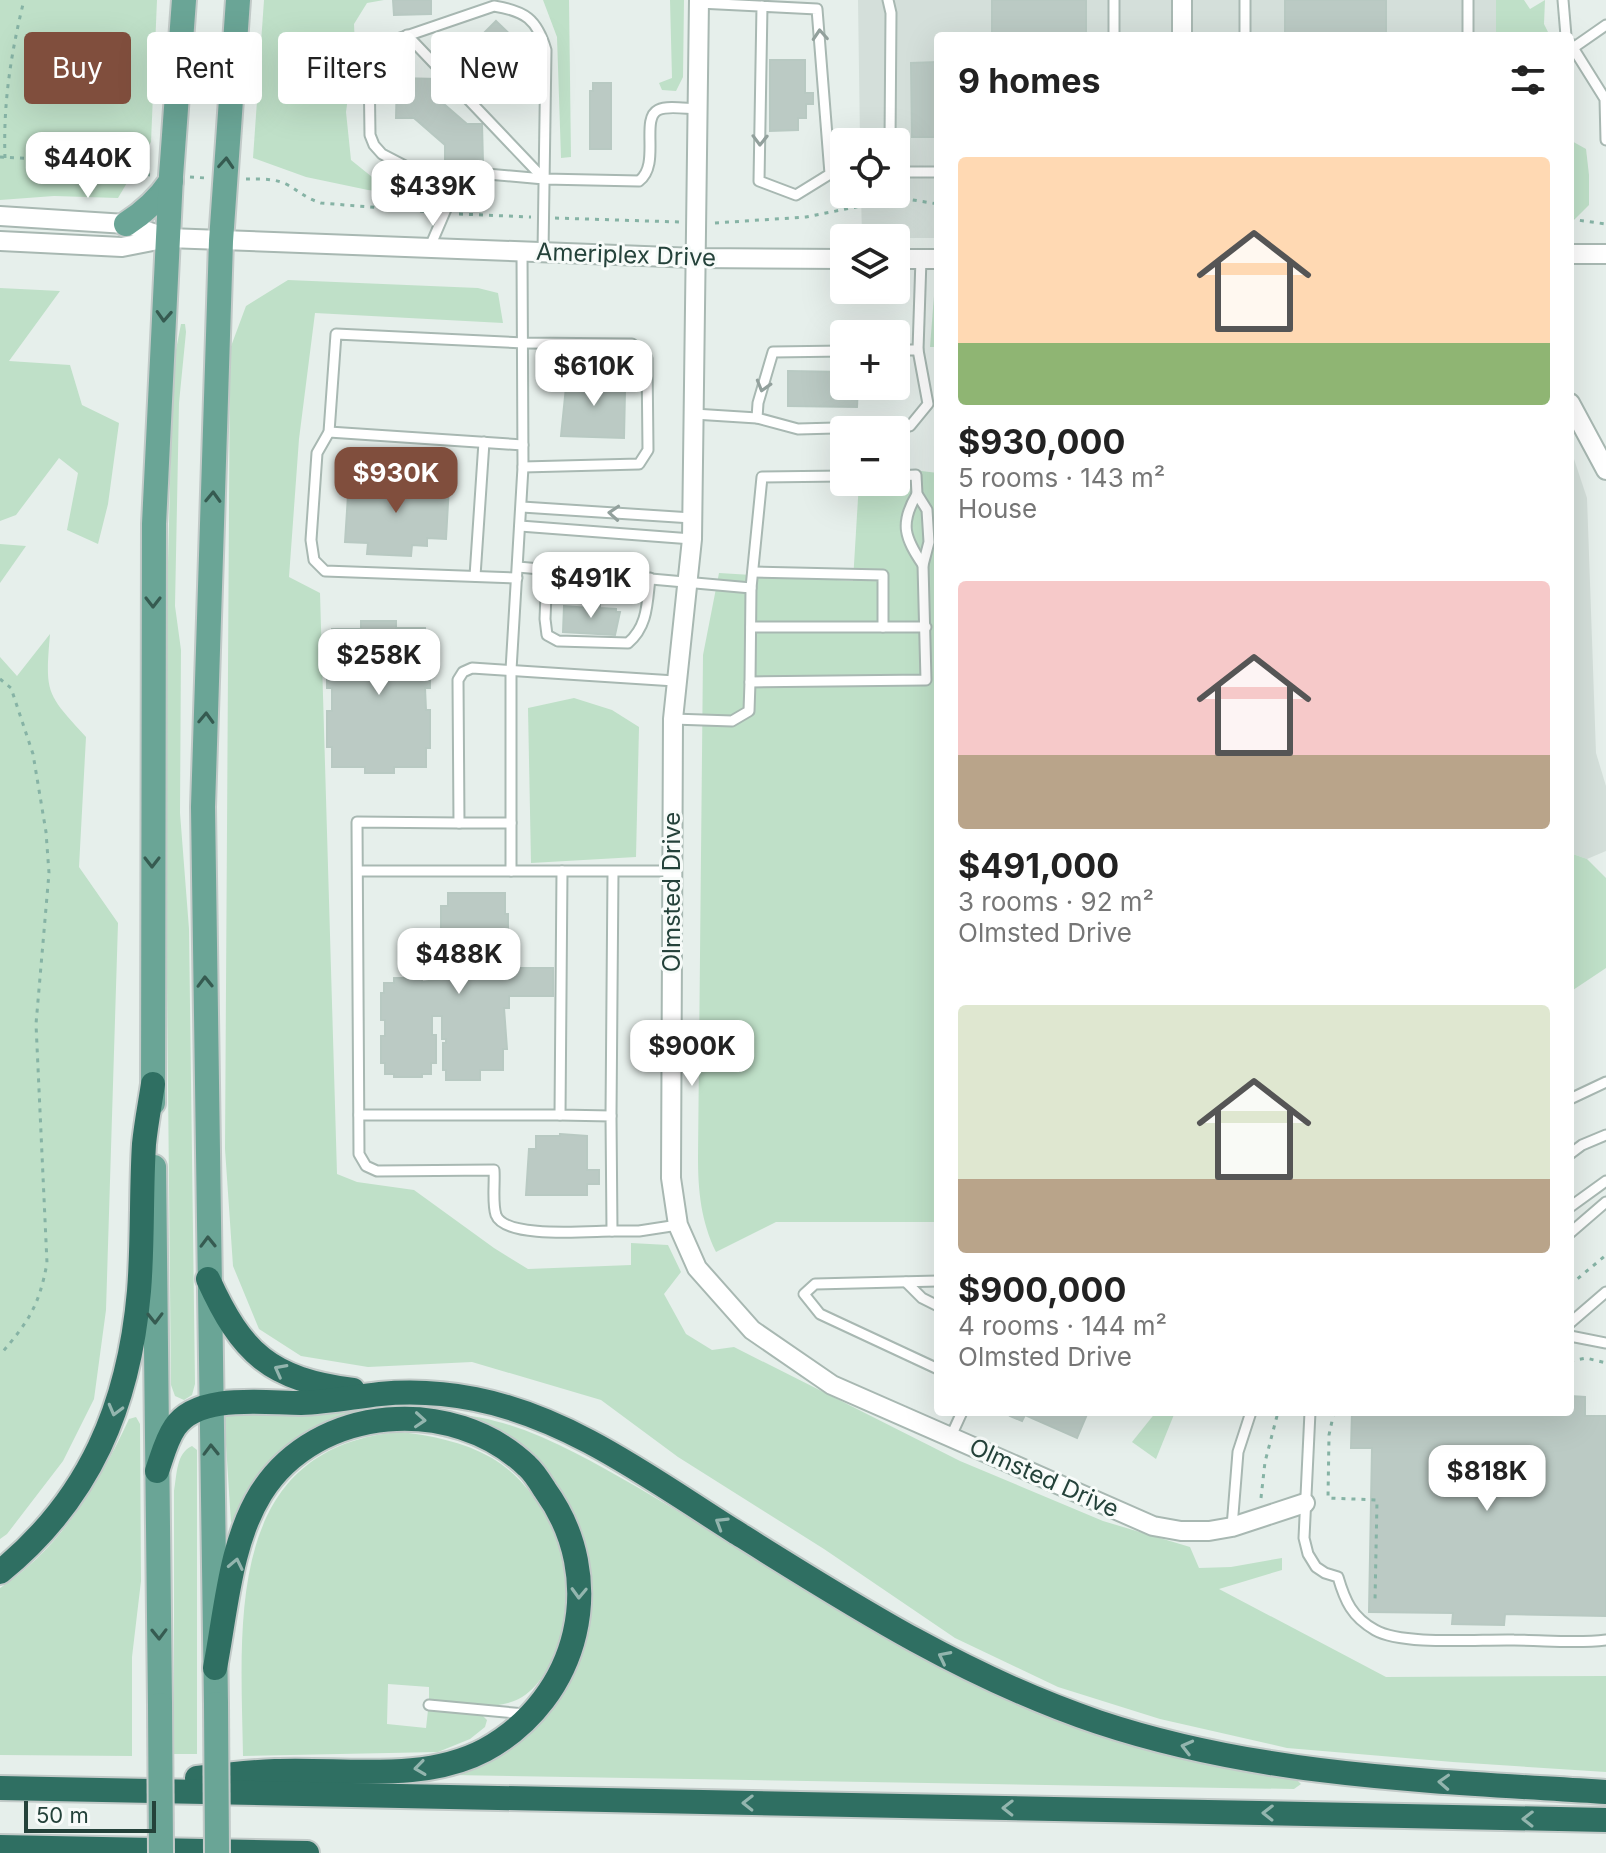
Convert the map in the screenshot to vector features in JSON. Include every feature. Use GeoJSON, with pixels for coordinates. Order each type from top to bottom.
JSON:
{"type":"FeatureCollection","features":[{"type":"Feature","properties":{"kind":"highway"},"geometry":{"type":"LineString","coordinates":[[0,1572],[27,1550],[56,1518],[82,1481],[112,1423],[128,1360],[139,1292],[144,1142],[153,1084]]}},
{"type":"Feature","properties":{"kind":"highway"},"geometry":{"type":"LineString","coordinates":[[208,1279],[239,1336],[267,1363],[309,1382],[383,1394]]}},
{"type":"Feature","properties":{"kind":"highway"},"geometry":{"type":"LineString","coordinates":[[157,1471],[173,1429],[186,1415],[210,1404],[330,1402],[383,1394],[425,1393],[472,1399],[521,1411],[553,1424],[613,1455],[903,1635],[970,1670],[1099,1722],[1204,1752],[1307,1770],[1366,1777],[1606,1792]]}},
{"type":"Feature","properties":{"kind":"highway"},"geometry":{"type":"LineString","coordinates":[[62,1789],[275,1771],[412,1770],[446,1764],[483,1750],[516,1728],[543,1701],[566,1663],[578,1622],[580,1580],[572,1541],[557,1506],[528,1466],[499,1445],[467,1429],[431,1421],[389,1418],[351,1425],[316,1441],[285,1465],[262,1492],[244,1526],[215,1668]]}},
{"type":"Feature","properties":{"kind":"highway"},"geometry":{"type":"LineString","coordinates":[[0,1788],[1606,1820]]}},
{"type":"Feature","properties":{"kind":"highway"},"geometry":{"type":"LineString","coordinates":[[0,1847],[307,1853]]}},
{"type":"Feature","properties":{"kind":"main road"},"geometry":{"type":"LineString","coordinates":[[161,1853],[153,1084],[154,524],[171,178],[184,0]]}},
{"type":"Feature","properties":{"kind":"main road"},"geometry":{"type":"LineString","coordinates":[[217,1853],[203,807],[221,241],[236,179],[238,0]]}},
{"type":"Feature","properties":{"kind":"main road"},"geometry":{"type":"LineString","coordinates":[[126,224],[159,198],[171,178]]}},
{"type":"Feature","properties":{"kind":"street"},"geometry":{"type":"LineString","coordinates":[[1182,0],[1182,32]]}},
{"type":"Feature","properties":{"kind":"street","name":"Olmsted Drive"},"geometry":{"type":"LineString","coordinates":[[699,2],[692,539],[673,719],[671,1178],[678,1225],[697,1268],[752,1330],[832,1385],[1153,1526],[1181,1531],[1209,1531],[1232,1527],[1305,1503]]}},
{"type":"Feature","properties":{"kind":"street","name":"Ameriplex Drive"},"geometry":{"type":"LineString","coordinates":[[0,216],[126,224],[168,238]]}},
{"type":"Feature","properties":{"kind":"street","name":"Ameriplex Drive"},"geometry":{"type":"LineString","coordinates":[[0,241],[122,247],[168,238],[696,258],[830,259]]}},
{"type":"Feature","properties":{"kind":"street"},"geometry":{"type":"LineString","coordinates":[[1574,254],[1606,254]]}},
{"type":"Feature","properties":{"kind":"street"},"geometry":{"type":"LineString","coordinates":[[1574,410],[1606,470]]}},
{"type":"Feature","properties":{"kind":"lane"},"geometry":{"type":"LineString","coordinates":[[888,0],[891,13],[890,128]]}},
{"type":"Feature","properties":{"kind":"lane"},"geometry":{"type":"LineString","coordinates":[[1114,0],[1114,32]]}},
{"type":"Feature","properties":{"kind":"lane"},"geometry":{"type":"LineString","coordinates":[[1245,0],[1245,32]]}},
{"type":"Feature","properties":{"kind":"lane"},"geometry":{"type":"LineString","coordinates":[[1468,0],[1468,32]]}},
{"type":"Feature","properties":{"kind":"lane"},"geometry":{"type":"LineString","coordinates":[[1563,0],[1566,32]]}},
{"type":"Feature","properties":{"kind":"lane"},"geometry":{"type":"LineString","coordinates":[[699,2],[817,9],[830,174],[796,195],[759,181],[762,6]]}},
{"type":"Feature","properties":{"kind":"lane"},"geometry":{"type":"LineString","coordinates":[[415,32],[494,6],[513,9],[528,17],[541,31],[546,50],[543,252]]}},
{"type":"Feature","properties":{"kind":"lane"},"geometry":{"type":"LineString","coordinates":[[1574,45],[1606,25]]}},
{"type":"Feature","properties":{"kind":"lane"},"geometry":{"type":"LineString","coordinates":[[415,43],[544,179]]}},
{"type":"Feature","properties":{"kind":"lane"},"geometry":{"type":"LineString","coordinates":[[1574,49],[1605,97],[1606,140]]}},
{"type":"Feature","properties":{"kind":"lane"},"geometry":{"type":"LineString","coordinates":[[370,104],[370,135],[374,145],[392,161],[407,167],[544,179],[639,181],[647,176],[650,168],[654,113],[660,109],[697,109]]}},
{"type":"Feature","properties":{"kind":"lane"},"geometry":{"type":"LineString","coordinates":[[429,249],[462,172]]}},
{"type":"Feature","properties":{"kind":"lane"},"geometry":{"type":"LineString","coordinates":[[910,172],[934,172]]}},
{"type":"Feature","properties":{"kind":"lane"},"geometry":{"type":"LineString","coordinates":[[511,871],[511,670],[523,467],[522,252]]}},
{"type":"Feature","properties":{"kind":"lane"},"geometry":{"type":"LineString","coordinates":[[694,414],[757,418],[798,429],[910,426],[928,404],[918,350],[929,259]]}},
{"type":"Feature","properties":{"kind":"lane"},"geometry":{"type":"LineString","coordinates":[[523,467],[639,464],[648,450],[647,358],[632,344],[524,343],[336,334],[329,432],[317,453],[311,540],[314,560],[325,571],[475,576],[547,570],[751,588]]}},
{"type":"Feature","properties":{"kind":"lane"},"geometry":{"type":"LineString","coordinates":[[910,350],[918,350]]}},
{"type":"Feature","properties":{"kind":"lane"},"geometry":{"type":"LineString","coordinates":[[757,418],[758,403],[773,352],[830,351]]}},
{"type":"Feature","properties":{"kind":"lane"},"geometry":{"type":"LineString","coordinates":[[329,432],[523,445]]}},
{"type":"Feature","properties":{"kind":"lane"},"geometry":{"type":"LineString","coordinates":[[475,576],[484,442]]}},
{"type":"Feature","properties":{"kind":"lane"},"geometry":{"type":"LineString","coordinates":[[750,682],[926,680],[923,565],[929,542],[927,510],[917,494],[916,475],[910,475]]}},
{"type":"Feature","properties":{"kind":"lane"},"geometry":{"type":"LineString","coordinates":[[673,719],[732,721],[749,711],[751,588],[762,477],[830,476]]}},
{"type":"Feature","properties":{"kind":"lane"},"geometry":{"type":"LineString","coordinates":[[917,494],[907,511],[907,541],[923,565]]}},
{"type":"Feature","properties":{"kind":"lane"},"geometry":{"type":"LineString","coordinates":[[522,507],[692,518]]}},
{"type":"Feature","properties":{"kind":"lane"},"geometry":{"type":"LineString","coordinates":[[520,526],[692,539]]}},
{"type":"Feature","properties":{"kind":"lane"},"geometry":{"type":"LineString","coordinates":[[547,570],[547,635],[558,641],[628,643],[639,634],[645,621],[650,578]]}},
{"type":"Feature","properties":{"kind":"lane"},"geometry":{"type":"LineString","coordinates":[[753,572],[883,575],[883,627]]}},
{"type":"Feature","properties":{"kind":"lane"},"geometry":{"type":"LineString","coordinates":[[751,627],[926,627]]}},
{"type":"Feature","properties":{"kind":"lane"},"geometry":{"type":"LineString","coordinates":[[459,823],[458,680],[463,672],[472,668],[675,681]]}},
{"type":"Feature","properties":{"kind":"lane"},"geometry":{"type":"LineString","coordinates":[[511,823],[357,822],[359,1154],[366,1166],[377,1171],[494,1170],[496,1214],[502,1225],[517,1231],[639,1231],[678,1225]]}},
{"type":"Feature","properties":{"kind":"lane"},"geometry":{"type":"LineString","coordinates":[[358,871],[672,871]]}},
{"type":"Feature","properties":{"kind":"lane"},"geometry":{"type":"LineString","coordinates":[[560,1115],[562,871]]}},
{"type":"Feature","properties":{"kind":"lane"},"geometry":{"type":"LineString","coordinates":[[612,1231],[613,872]]}},
{"type":"Feature","properties":{"kind":"lane"},"geometry":{"type":"LineString","coordinates":[[1574,1097],[1606,1082]]}},
{"type":"Feature","properties":{"kind":"lane"},"geometry":{"type":"LineString","coordinates":[[359,1115],[611,1116]]}},
{"type":"Feature","properties":{"kind":"lane"},"geometry":{"type":"LineString","coordinates":[[1574,1151],[1606,1135]]}},
{"type":"Feature","properties":{"kind":"lane"},"geometry":{"type":"LineString","coordinates":[[1574,1204],[1606,1181]]}},
{"type":"Feature","properties":{"kind":"lane"},"geometry":{"type":"LineString","coordinates":[[1574,1230],[1606,1202]]}},
{"type":"Feature","properties":{"kind":"lane"},"geometry":{"type":"LineString","coordinates":[[934,1281],[815,1284],[804,1294],[820,1314],[934,1367]]}},
{"type":"Feature","properties":{"kind":"lane"},"geometry":{"type":"LineString","coordinates":[[906,1282],[922,1298],[934,1304]]}},
{"type":"Feature","properties":{"kind":"lane"},"geometry":{"type":"LineString","coordinates":[[1574,1320],[1606,1292]]}},
{"type":"Feature","properties":{"kind":"lane"},"geometry":{"type":"LineString","coordinates":[[1574,1337],[1606,1343]]}},
{"type":"Feature","properties":{"kind":"lane"},"geometry":{"type":"LineString","coordinates":[[951,1436],[960,1416]]}},
{"type":"Feature","properties":{"kind":"lane"},"geometry":{"type":"LineString","coordinates":[[1232,1527],[1238,1452],[1250,1416]]}},
{"type":"Feature","properties":{"kind":"lane"},"geometry":{"type":"LineString","coordinates":[[1310,1416],[1304,1538],[1308,1554],[1316,1567],[1338,1577],[1346,1605],[1358,1619],[1377,1632],[1409,1639],[1606,1640]]}},
{"type":"Feature","properties":{"kind":"lane"},"geometry":{"type":"LineString","coordinates":[[429,1705],[529,1715]]}},
{"type":"Feature","properties":{"kind":"path"},"geometry":{"type":"LineString","coordinates":[[24,0],[11,54],[3,114],[2,158],[77,161],[118,172],[171,178],[236,179]]}},
{"type":"Feature","properties":{"kind":"path"},"geometry":{"type":"LineString","coordinates":[[664,222],[742,223],[806,217],[901,198],[934,203]]}},
{"type":"Feature","properties":{"kind":"path"},"geometry":{"type":"LineString","coordinates":[[1574,220],[1606,224]]}},
{"type":"Feature","properties":{"kind":"path"},"geometry":{"type":"LineString","coordinates":[[0,679],[11,688],[33,754],[46,832],[49,873],[36,1024],[47,1263],[43,1289],[32,1316],[0,1355]]}},
{"type":"Feature","properties":{"kind":"path"},"geometry":{"type":"LineString","coordinates":[[1574,1282],[1606,1255]]}},
{"type":"Feature","properties":{"kind":"path"},"geometry":{"type":"LineString","coordinates":[[1574,1360],[1586,1358],[1606,1363]]}},
{"type":"Feature","properties":{"kind":"path"},"geometry":{"type":"LineString","coordinates":[[1259,1518],[1265,1462],[1277,1416]]}},
{"type":"Feature","properties":{"kind":"path"},"geometry":{"type":"LineString","coordinates":[[1333,1416],[1329,1435],[1328,1498],[1377,1500],[1375,1601]]}},
{"type":"Feature","properties":{"kind":"shaded area"},"geometry":{"type":"Polygon","coordinates":[[[858,0],[1496,0],[1496,32],[934,32],[934,238],[910,238],[910,224],[862,224],[861,208],[910,208],[910,128],[860,128],[858,0]]]}},
{"type":"Feature","properties":{"kind":"shaded area"},"geometry":{"type":"Polygon","coordinates":[[[1574,459],[1587,498],[1596,753],[1606,786],[1606,851],[1587,859],[1574,854],[1574,459]]]}},
{"type":"Feature","properties":{"kind":"green space"},"geometry":{"type":"Polygon","coordinates":[[[0,0],[157,0],[156,32],[147,32],[147,104],[153,104],[151,142],[118,198],[54,196],[0,200],[0,0]]]}},
{"type":"Feature","properties":{"kind":"green space"},"geometry":{"type":"Polygon","coordinates":[[[264,0],[384,0],[367,3],[354,24],[354,32],[278,32],[278,104],[347,104],[351,160],[382,185],[431,197],[368,190],[306,177],[253,158],[257,104],[262,104],[264,0]]]}},
{"type":"Feature","properties":{"kind":"green space"},"geometry":{"type":"Polygon","coordinates":[[[543,0],[569,0],[571,157],[561,158],[557,37],[543,0]]]}},
{"type":"Feature","properties":{"kind":"green space"},"geometry":{"type":"Polygon","coordinates":[[[670,0],[684,0],[683,77],[676,91],[662,90],[659,83],[672,78],[670,0]]]}},
{"type":"Feature","properties":{"kind":"green space"},"geometry":{"type":"Polygon","coordinates":[[[1496,0],[1524,0],[1530,9],[1545,0],[1544,24],[1548,32],[1496,32],[1496,0]]]}},
{"type":"Feature","properties":{"kind":"green space"},"geometry":{"type":"Polygon","coordinates":[[[1574,142],[1586,149],[1589,205],[1574,220],[1574,142]]]}},
{"type":"Feature","properties":{"kind":"green space"},"geometry":{"type":"Polygon","coordinates":[[[288,280],[478,288],[498,293],[503,323],[315,313],[299,439],[289,577],[320,593],[337,1174],[357,1182],[414,1190],[528,1269],[631,1265],[631,1243],[668,1245],[681,1272],[664,1294],[686,1334],[712,1350],[734,1347],[960,1461],[1103,1521],[1190,1547],[1199,1568],[1231,1567],[1282,1558],[1282,1570],[1219,1589],[1386,1677],[1606,1676],[1606,1772],[1287,1748],[1160,1719],[1058,1687],[955,1638],[824,1549],[678,1457],[601,1400],[472,1362],[368,1367],[301,1356],[259,1329],[233,1266],[225,1149],[230,349],[246,306],[288,280]]]}},
{"type":"Feature","properties":{"kind":"green space"},"geometry":{"type":"Polygon","coordinates":[[[0,288],[60,291],[9,361],[70,365],[82,405],[119,423],[108,504],[98,544],[67,530],[78,473],[59,458],[16,515],[0,521],[0,288]]]}},
{"type":"Feature","properties":{"kind":"green space"},"geometry":{"type":"Polygon","coordinates":[[[934,296],[934,347],[930,347],[934,296]]]}},
{"type":"Feature","properties":{"kind":"green space"},"geometry":{"type":"Polygon","coordinates":[[[181,324],[185,324],[186,332],[179,403],[175,606],[181,650],[180,813],[189,929],[195,1384],[192,1395],[184,1400],[175,1396],[171,1385],[166,884],[167,602],[173,365],[181,324]]]}},
{"type":"Feature","properties":{"kind":"green space"},"geometry":{"type":"Polygon","coordinates":[[[910,470],[934,473],[934,1222],[776,1222],[716,1252],[701,1206],[698,1157],[703,655],[719,573],[853,581],[858,496],[910,496],[910,470]]]}},
{"type":"Feature","properties":{"kind":"green space"},"geometry":{"type":"Polygon","coordinates":[[[0,544],[26,546],[0,583],[0,544]]]}},
{"type":"Feature","properties":{"kind":"green space"},"geometry":{"type":"Polygon","coordinates":[[[50,634],[48,669],[51,692],[86,737],[79,867],[118,923],[106,1310],[94,1399],[63,1461],[0,1539],[0,657],[17,676],[50,634]]]}},
{"type":"Feature","properties":{"kind":"green space"},"geometry":{"type":"Polygon","coordinates":[[[574,698],[612,710],[639,727],[636,857],[531,863],[528,708],[574,698]]]}},
{"type":"Feature","properties":{"kind":"green space"},"geometry":{"type":"Polygon","coordinates":[[[1574,854],[1587,859],[1606,878],[1606,968],[1574,989],[1574,854]]]}},
{"type":"Feature","properties":{"kind":"green space"},"geometry":{"type":"Polygon","coordinates":[[[365,1409],[365,1416],[245,1500],[231,1523],[224,1413],[365,1409]]]}},
{"type":"Feature","properties":{"kind":"green space"},"geometry":{"type":"Polygon","coordinates":[[[452,1414],[477,1417],[525,1430],[571,1451],[875,1632],[1002,1697],[1117,1742],[1297,1780],[1301,1784],[1294,1789],[451,1775],[491,1761],[521,1742],[548,1714],[572,1675],[586,1634],[576,1523],[558,1487],[536,1462],[452,1414]]]}},
{"type":"Feature","properties":{"kind":"green space"},"geometry":{"type":"Polygon","coordinates":[[[1153,1416],[1173,1416],[1156,1459],[1132,1442],[1153,1416]]]}},
{"type":"Feature","properties":{"kind":"green space"},"geometry":{"type":"Polygon","coordinates":[[[136,1417],[140,1424],[141,1581],[132,1657],[132,1756],[0,1755],[0,1588],[42,1554],[60,1534],[105,1467],[129,1419],[136,1417]]]}},
{"type":"Feature","properties":{"kind":"green space"},"geometry":{"type":"Polygon","coordinates":[[[399,1432],[447,1440],[481,1452],[508,1469],[535,1499],[555,1534],[568,1591],[564,1626],[551,1662],[529,1692],[514,1701],[494,1706],[429,1703],[429,1687],[388,1684],[387,1724],[426,1728],[428,1710],[482,1715],[487,1720],[485,1727],[470,1739],[438,1752],[243,1756],[245,1600],[254,1551],[272,1507],[300,1471],[342,1445],[399,1432]]]}},
{"type":"Feature","properties":{"kind":"green space"},"geometry":{"type":"Polygon","coordinates":[[[192,1446],[197,1450],[197,1754],[174,1754],[174,1491],[180,1459],[192,1446]]]}},
{"type":"Feature","properties":{"kind":"building"},"geometry":{"type":"Polygon","coordinates":[[[393,0],[431,0],[431,14],[394,15],[393,0]]]}},
{"type":"Feature","properties":{"kind":"building"},"geometry":{"type":"Polygon","coordinates":[[[992,0],[1086,0],[1086,32],[992,32],[992,0]]]}},
{"type":"Feature","properties":{"kind":"building"},"geometry":{"type":"Polygon","coordinates":[[[1285,0],[1386,0],[1386,32],[1285,32],[1285,0]]]}},
{"type":"Feature","properties":{"kind":"building"},"geometry":{"type":"Polygon","coordinates":[[[496,21],[508,32],[485,32],[496,21]]]}},
{"type":"Feature","properties":{"kind":"building"},"geometry":{"type":"Polygon","coordinates":[[[770,60],[805,60],[805,93],[813,93],[813,104],[806,104],[806,118],[798,118],[798,130],[770,131],[770,60]]]}},
{"type":"Feature","properties":{"kind":"building"},"geometry":{"type":"Polygon","coordinates":[[[934,62],[934,137],[912,137],[911,63],[934,62]]]}},
{"type":"Feature","properties":{"kind":"building"},"geometry":{"type":"Polygon","coordinates":[[[415,78],[431,79],[431,104],[444,104],[467,124],[482,124],[483,163],[445,163],[445,145],[414,118],[396,118],[396,104],[415,104],[415,78]]]}},
{"type":"Feature","properties":{"kind":"building"},"geometry":{"type":"Polygon","coordinates":[[[593,83],[611,83],[611,149],[590,149],[590,91],[593,91],[593,83]]]}},
{"type":"Feature","properties":{"kind":"building"},"geometry":{"type":"Polygon","coordinates":[[[788,371],[830,372],[830,400],[857,400],[857,407],[788,406],[788,371]]]}},
{"type":"Feature","properties":{"kind":"building"},"geometry":{"type":"Polygon","coordinates":[[[567,377],[621,378],[621,391],[625,391],[624,438],[561,436],[567,377]]]}},
{"type":"Feature","properties":{"kind":"building"},"geometry":{"type":"Polygon","coordinates":[[[349,480],[449,485],[446,539],[427,538],[427,546],[412,545],[411,556],[367,554],[368,543],[345,542],[349,480]]]}},
{"type":"Feature","properties":{"kind":"building"},"geometry":{"type":"Polygon","coordinates":[[[590,601],[600,602],[600,608],[620,612],[615,635],[563,632],[564,606],[590,608],[590,601]]]}},
{"type":"Feature","properties":{"kind":"building"},"geometry":{"type":"Polygon","coordinates":[[[361,621],[396,621],[396,628],[425,628],[425,651],[430,651],[430,688],[425,688],[426,710],[430,710],[430,748],[426,748],[426,767],[394,767],[394,773],[365,773],[365,767],[332,767],[332,747],[327,747],[327,711],[332,711],[332,688],[327,688],[327,650],[332,650],[332,629],[361,629],[361,621]]]}},
{"type":"Feature","properties":{"kind":"building"},"geometry":{"type":"Polygon","coordinates":[[[448,893],[505,893],[508,942],[504,942],[504,956],[509,956],[509,968],[553,968],[553,996],[509,996],[509,1008],[504,1008],[507,1049],[503,1049],[503,1070],[480,1070],[480,1080],[446,1080],[443,1043],[446,1039],[442,1039],[442,1016],[432,1016],[436,1063],[431,1063],[431,1074],[394,1077],[394,1074],[385,1074],[385,1063],[381,1063],[381,1036],[385,1036],[385,1020],[381,1020],[381,993],[384,993],[384,983],[394,983],[394,978],[422,978],[422,982],[442,979],[442,973],[435,966],[434,953],[440,946],[447,946],[447,929],[441,929],[441,906],[448,906],[448,893]]]}},
{"type":"Feature","properties":{"kind":"building"},"geometry":{"type":"Polygon","coordinates":[[[536,1136],[587,1136],[587,1170],[599,1170],[599,1184],[587,1184],[587,1195],[526,1195],[529,1149],[536,1149],[536,1136]]]}},
{"type":"Feature","properties":{"kind":"building"},"geometry":{"type":"Polygon","coordinates":[[[1574,1396],[1585,1397],[1585,1416],[1606,1416],[1606,1616],[1505,1614],[1504,1625],[1452,1624],[1453,1613],[1369,1612],[1372,1448],[1351,1448],[1352,1416],[1574,1416],[1574,1396]]]}},
{"type":"Feature","properties":{"kind":"building"},"geometry":{"type":"Polygon","coordinates":[[[1027,1416],[1086,1416],[1077,1438],[1027,1416]]]}}]}
